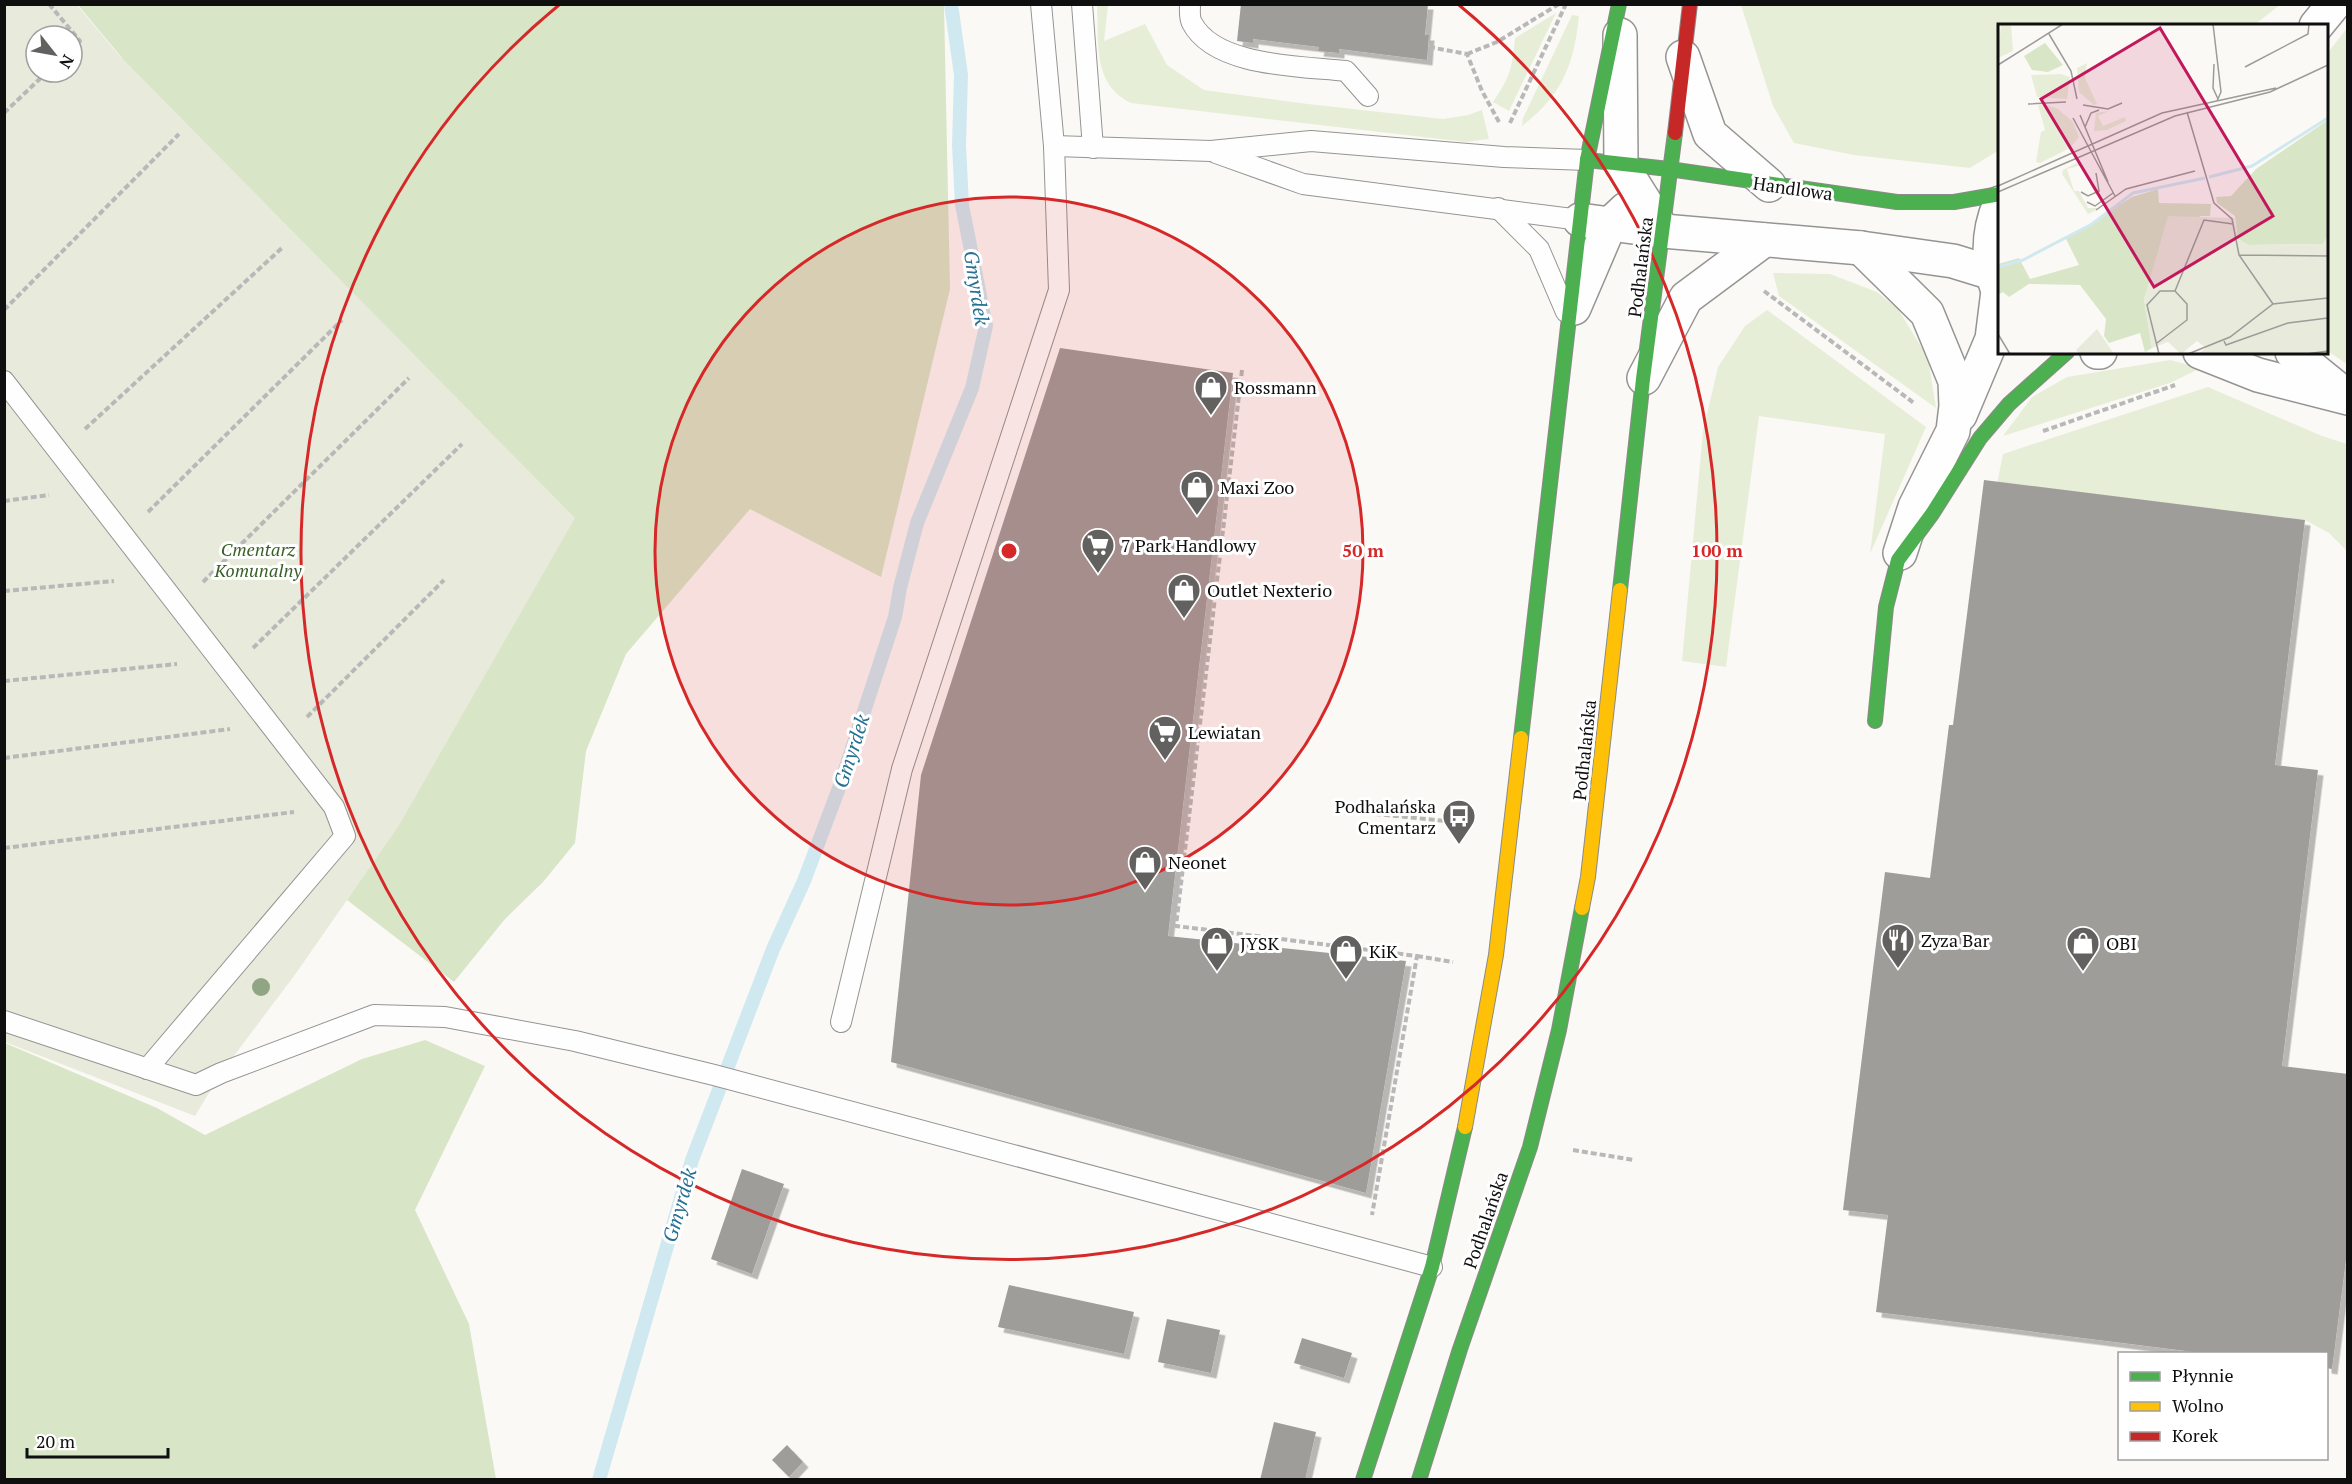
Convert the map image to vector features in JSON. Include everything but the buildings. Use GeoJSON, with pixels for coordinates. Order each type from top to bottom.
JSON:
{"type":"FeatureCollection","features":[{"type":"Feature","properties":{"kind":"street"},"geometry":{"type":"LineString","coordinates":[[1569,318],[1595,222],[1587,160],[1619,4]]}},
{"type":"Feature","properties":{"kind":"street"},"geometry":{"type":"LineString","coordinates":[[1619,4],[1621,164],[1663,231]]}},
{"type":"Feature","properties":{"kind":"street","name":"Podhalańska"},"geometry":{"type":"LineString","coordinates":[[1419,1479],[1460,1349],[1530,1147],[1559,1030],[1588,877],[1643,379],[1690,4]]}},
{"type":"Feature","properties":{"kind":"street"},"geometry":{"type":"LineString","coordinates":[[2318,24],[2334,4]]}},
{"type":"Feature","properties":{"kind":"street"},"geometry":{"type":"LineString","coordinates":[[1683,57],[1710,134],[1769,185]]}},
{"type":"Feature","properties":{"kind":"street","name":"Handlowa"},"geometry":{"type":"LineString","coordinates":[[1587,160],[1669,169],[1897,202],[1954,202],[1998,194]]}},
{"type":"Feature","properties":{"kind":"street"},"geometry":{"type":"LineString","coordinates":[[1595,222],[1641,195],[1669,169]]}},
{"type":"Feature","properties":{"kind":"street"},"geometry":{"type":"LineString","coordinates":[[1875,722],[1886,607],[1898,560],[1915,507],[1953,431],[1992,339],[1996,286],[1989,246],[1993,219],[1998,208]]}},
{"type":"Feature","properties":{"kind":"street"},"geometry":{"type":"LineString","coordinates":[[1595,222],[1663,231],[1861,248],[1953,261],[1996,286]]}},
{"type":"Feature","properties":{"kind":"street"},"geometry":{"type":"LineString","coordinates":[[1643,379],[1686,298],[1764,240]]}},
{"type":"Feature","properties":{"kind":"street"},"geometry":{"type":"LineString","coordinates":[[1861,248],[1927,313],[1955,381],[1956,406],[1953,431]]}},
{"type":"Feature","properties":{"kind":"street","name":"Podhalańska"},"geometry":{"type":"LineString","coordinates":[[1363,1479],[1432,1267],[1464,1135],[1496,955],[1569,318]]}},
{"type":"Feature","properties":{"kind":"street"},"geometry":{"type":"LineString","coordinates":[[1898,560],[1932,514],[1980,438],[2009,404],[2065,354]]}},
{"type":"Feature","properties":{"kind":"street"},"geometry":{"type":"LineString","coordinates":[[2205,354],[2258,375],[2348,397]]}},
{"type":"Feature","properties":{"kind":"street"},"geometry":{"type":"LineString","coordinates":[[2294,354],[2348,397]]}},
{"type":"Feature","properties":{"kind":"street"},"geometry":{"type":"LineString","coordinates":[[1425,1460],[1426,1479]]}},
{"type":"Feature","properties":{"kind":"lane"},"geometry":{"type":"LineString","coordinates":[[841,1022],[902,768],[1059,290],[1054,146],[1041,4]]}},
{"type":"Feature","properties":{"kind":"lane"},"geometry":{"type":"LineString","coordinates":[[1082,4],[1093,148]]}},
{"type":"Feature","properties":{"kind":"lane"},"geometry":{"type":"LineString","coordinates":[[1190,4],[1190,21],[1203,39],[1216,48],[1231,54],[1274,63],[1346,71],[1368,96]]}},
{"type":"Feature","properties":{"kind":"lane"},"geometry":{"type":"LineString","coordinates":[[1054,146],[1211,151],[1311,141],[1504,157],[1587,160]]}},
{"type":"Feature","properties":{"kind":"lane"},"geometry":{"type":"LineString","coordinates":[[1211,151],[1304,184],[1595,222]]}},
{"type":"Feature","properties":{"kind":"lane"},"geometry":{"type":"LineString","coordinates":[[1498,208],[1539,249],[1569,318]]}},
{"type":"Feature","properties":{"kind":"lane"},"geometry":{"type":"LineString","coordinates":[[4,381],[334,807],[345,836],[147,1069]]}},
{"type":"Feature","properties":{"kind":"lane"},"geometry":{"type":"LineString","coordinates":[[4,1021],[196,1085],[221,1072],[374,1015],[445,1017],[575,1041],[714,1075],[1432,1267]]}},
{"type":"Feature","properties":{"kind":"path"},"geometry":{"type":"LineString","coordinates":[[49,4],[66,24]]}},
{"type":"Feature","properties":{"kind":"path"},"geometry":{"type":"LineString","coordinates":[[1429,47],[1467,54],[1497,42],[1559,4]]}},
{"type":"Feature","properties":{"kind":"path"},"geometry":{"type":"LineString","coordinates":[[1505,134],[1566,4]]}},
{"type":"Feature","properties":{"kind":"path"},"geometry":{"type":"LineString","coordinates":[[1467,54],[1482,91],[1501,125]]}},
{"type":"Feature","properties":{"kind":"path"},"geometry":{"type":"LineString","coordinates":[[4,112],[34,84]]}},
{"type":"Feature","properties":{"kind":"path"},"geometry":{"type":"LineString","coordinates":[[4,310],[179,134]]}},
{"type":"Feature","properties":{"kind":"path"},"geometry":{"type":"LineString","coordinates":[[60,452],[283,247]]}},
{"type":"Feature","properties":{"kind":"path"},"geometry":{"type":"LineString","coordinates":[[1761,289],[1922,409]]}},
{"type":"Feature","properties":{"kind":"path"},"geometry":{"type":"LineString","coordinates":[[124,536],[342,320]]}},
{"type":"Feature","properties":{"kind":"path"},"geometry":{"type":"LineString","coordinates":[[1242,370],[1176,926],[1459,963]]}},
{"type":"Feature","properties":{"kind":"path"},"geometry":{"type":"LineString","coordinates":[[179,606],[409,378]]}},
{"type":"Feature","properties":{"kind":"path"},"geometry":{"type":"LineString","coordinates":[[2037,434],[2183,382]]}},
{"type":"Feature","properties":{"kind":"path"},"geometry":{"type":"LineString","coordinates":[[4,681],[224,665],[462,444]]}},
{"type":"Feature","properties":{"kind":"path"},"geometry":{"type":"LineString","coordinates":[[4,591],[156,577]]}},
{"type":"Feature","properties":{"kind":"path"},"geometry":{"type":"LineString","coordinates":[[283,741],[444,580]]}},
{"type":"Feature","properties":{"kind":"path"},"geometry":{"type":"LineString","coordinates":[[4,758],[270,724]]}},
{"type":"Feature","properties":{"kind":"path"},"geometry":{"type":"LineString","coordinates":[[4,848],[334,807]]}},
{"type":"Feature","properties":{"kind":"path"},"geometry":{"type":"LineString","coordinates":[[1366,813],[1456,822]]}},
{"type":"Feature","properties":{"kind":"path"},"geometry":{"type":"LineString","coordinates":[[1373,1212],[1417,956]]}},
{"type":"Feature","properties":{"kind":"path"},"geometry":{"type":"LineString","coordinates":[[1573,1150],[1634,1160]]}},
{"type":"Feature","properties":{"kind":"green space"},"geometry":{"type":"Polygon","coordinates":[[[1741,4],[2280,5],[2255,24],[1998,24],[1998,151],[1970,168],[1854,155],[1794,143],[1773,106],[1741,4]]]}},
{"type":"Feature","properties":{"kind":"green space","name":"Cmentarz Komunalny"},"geometry":{"type":"Polygon","coordinates":[[[4,5],[77,5],[117,53],[575,518],[398,827],[294,976],[221,1073],[195,1116],[5,1042],[4,5]]]}},
{"type":"Feature","properties":{"kind":"green space"},"geometry":{"type":"Polygon","coordinates":[[[78,5],[944,5],[950,289],[881,577],[750,509],[626,654],[586,751],[575,843],[543,882],[505,919],[454,982],[347,900],[402,819],[122,58],[78,5]]]}},
{"type":"Feature","properties":{"kind":"green space"},"geometry":{"type":"Polygon","coordinates":[[[1097,5],[1108,5],[1104,41],[1145,24],[1167,65],[1204,90],[1443,119],[1482,110],[1489,139],[1466,142],[1131,103],[1118,95],[1104,74],[1098,48],[1097,5]]]}},
{"type":"Feature","properties":{"kind":"green space"},"geometry":{"type":"Polygon","coordinates":[[[1556,13],[1509,111],[1493,102],[1509,72],[1515,38],[1556,13]]]}},
{"type":"Feature","properties":{"kind":"green space"},"geometry":{"type":"Polygon","coordinates":[[[1572,15],[1579,16],[1577,34],[1564,78],[1547,103],[1522,126],[1523,118],[1572,15]]]}},
{"type":"Feature","properties":{"kind":"green space"},"geometry":{"type":"Polygon","coordinates":[[[2347,28],[2347,364],[2328,351],[2328,53],[2347,28]]]}},
{"type":"Feature","properties":{"kind":"green space"},"geometry":{"type":"Polygon","coordinates":[[[1773,273],[1830,274],[1877,292],[1898,309],[1928,358],[1936,408],[1779,296],[1773,273]]]}},
{"type":"Feature","properties":{"kind":"green space"},"geometry":{"type":"Polygon","coordinates":[[[1767,310],[1926,427],[1870,554],[1885,434],[1759,416],[1726,667],[1682,661],[1703,431],[1718,367],[1745,326],[1767,310]]]}},
{"type":"Feature","properties":{"kind":"green space"},"geometry":{"type":"Polygon","coordinates":[[[2170,360],[2201,368],[2170,383],[2003,436],[2032,397],[2067,377],[2170,360]]]}},
{"type":"Feature","properties":{"kind":"green space"},"geometry":{"type":"Polygon","coordinates":[[[2208,387],[2322,436],[2347,444],[2347,551],[2329,533],[2305,520],[1996,489],[2003,454],[2208,387]]]}},
{"type":"Feature","properties":{"kind":"green space"},"geometry":{"type":"Polygon","coordinates":[[[425,1040],[485,1066],[415,1210],[469,1324],[496,1479],[5,1479],[5,1043],[157,1108],[205,1135],[362,1059],[425,1040]]]}},
{"type":"Feature","properties":{"kind":"waterway","name":"Gmyrdek"},"geometry":{"type":"LineString","coordinates":[[599,1480],[692,1160],[773,949],[804,881],[839,788],[895,617],[917,523],[972,388],[986,326],[962,205],[959,145],[961,75],[951,4]]}},
{"type":"Feature","properties":{"kind":"traffic: fast"},"geometry":{"type":"LineString","coordinates":[[1521,738],[1587,160],[1619,4]]}},
{"type":"Feature","properties":{"kind":"traffic: fast"},"geometry":{"type":"LineString","coordinates":[[1620,590],[1643,379],[1675,133]]}},
{"type":"Feature","properties":{"kind":"traffic: fast"},"geometry":{"type":"LineString","coordinates":[[1587,160],[1669,169],[1897,202],[1954,202],[1998,194]]}},
{"type":"Feature","properties":{"kind":"traffic: fast"},"geometry":{"type":"LineString","coordinates":[[1875,721],[1886,607],[1898,560],[1932,514],[1980,438],[2009,404],[2065,354]]}},
{"type":"Feature","properties":{"kind":"traffic: fast"},"geometry":{"type":"LineString","coordinates":[[1419,1480],[1460,1349],[1530,1147],[1559,1030],[1582,908]]}},
{"type":"Feature","properties":{"kind":"traffic: fast"},"geometry":{"type":"LineString","coordinates":[[1363,1480],[1432,1267],[1465,1127]]}},
{"type":"Feature","properties":{"kind":"traffic: slow"},"geometry":{"type":"LineString","coordinates":[[1582,908],[1588,877],[1620,590]]}},
{"type":"Feature","properties":{"kind":"traffic: slow"},"geometry":{"type":"LineString","coordinates":[[1465,1127],[1496,955],[1521,738]]}},
{"type":"Feature","properties":{"kind":"traffic: jam"},"geometry":{"type":"LineString","coordinates":[[1675,133],[1690,4]]}},
{"type":"Feature","properties":{"kind":"place","name":"Rossmann"},"geometry":{"type":"Point","coordinates":[1211,416]}},
{"type":"Feature","properties":{"kind":"place","name":"Maxi Zoo"},"geometry":{"type":"Point","coordinates":[1197,516]}},
{"type":"Feature","properties":{"kind":"place","name":"7 Park Handlowy"},"geometry":{"type":"Point","coordinates":[1098,574]}},
{"type":"Feature","properties":{"kind":"place","name":"Outlet Nexterio"},"geometry":{"type":"Point","coordinates":[1184,619]}},
{"type":"Feature","properties":{"kind":"place","name":"Lewiatan"},"geometry":{"type":"Point","coordinates":[1165,761]}},
{"type":"Feature","properties":{"kind":"place","name":"Podhalańska Cmentarz"},"geometry":{"type":"Point","coordinates":[1459,845]}},
{"type":"Feature","properties":{"kind":"place","name":"Neonet"},"geometry":{"type":"Point","coordinates":[1145,891]}},
{"type":"Feature","properties":{"kind":"place","name":"Zyza Bar"},"geometry":{"type":"Point","coordinates":[1898,969]}},
{"type":"Feature","properties":{"kind":"place","name":"JYSK"},"geometry":{"type":"Point","coordinates":[1217,972]}},
{"type":"Feature","properties":{"kind":"place","name":"OBI"},"geometry":{"type":"Point","coordinates":[2083,972]}},
{"type":"Feature","properties":{"kind":"place","name":"KiK"},"geometry":{"type":"Point","coordinates":[1346,980]}}]}
